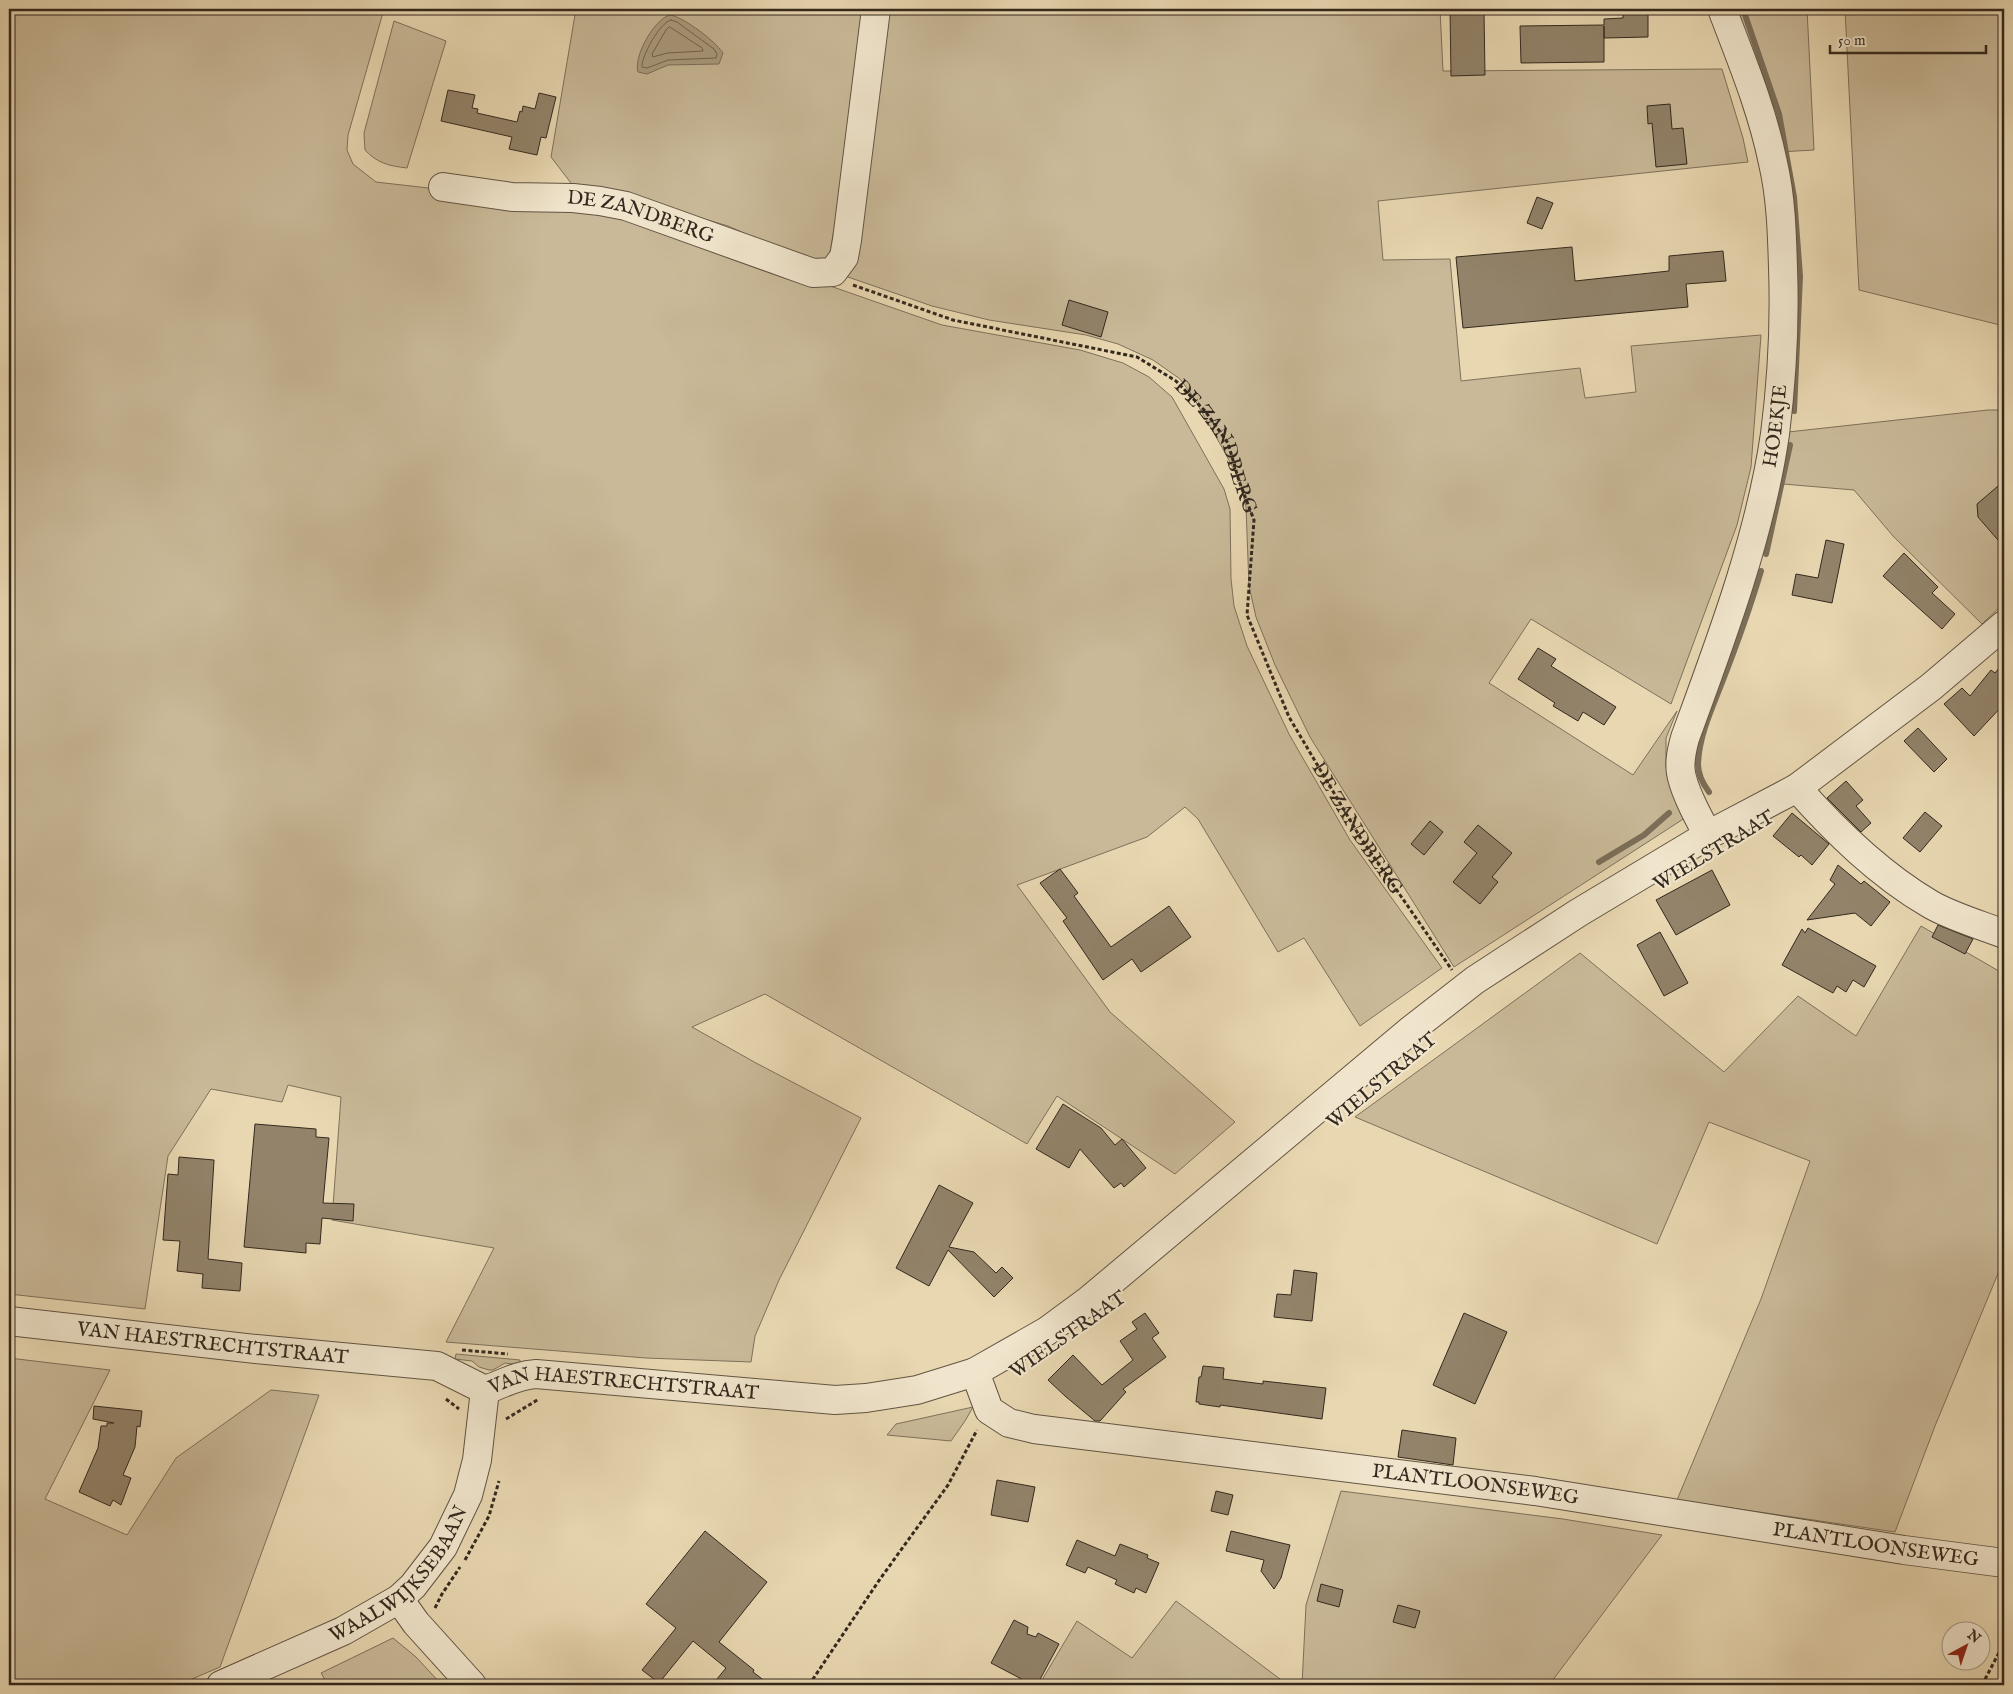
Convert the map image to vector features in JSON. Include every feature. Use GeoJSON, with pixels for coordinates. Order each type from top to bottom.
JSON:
{"type":"FeatureCollection","features":[{"type":"Feature","properties":{"kind":"street"},"geometry":{"type":"LineString","coordinates":[[833,272],[844,257],[847,240],[876,9]]}},
{"type":"Feature","properties":{"kind":"street","name":"HOEKJE"},"geometry":{"type":"LineString","coordinates":[[1708,835],[1697,815],[1681,774],[1681,756],[1685,738],[1742,574],[1762,494],[1775,433],[1781,372],[1784,307],[1781,215],[1774,163],[1760,111],[1722,9]]}},
{"type":"Feature","properties":{"kind":"street","name":"DE ZANDBERG"},"geometry":{"type":"LineString","coordinates":[[443,187],[512,196],[573,198],[626,206],[813,273],[833,272]]}},
{"type":"Feature","properties":{"kind":"street","name":"WIELSTRAAT"},"geometry":{"type":"LineString","coordinates":[[975,1372],[1048,1330],[1089,1300],[1412,1029],[1463,989],[1578,913],[1708,835],[1797,788],[1931,687],[2004,625]]}},
{"type":"Feature","properties":{"kind":"street"},"geometry":{"type":"LineString","coordinates":[[1797,788],[1837,831],[1883,871],[1931,904],[2004,934]]}},
{"type":"Feature","properties":{"kind":"street","name":"VAN HAESTRECHTSTRAAT"},"geometry":{"type":"LineString","coordinates":[[9,1321],[256,1349],[437,1366],[485,1390],[515,1377],[536,1374],[835,1400],[866,1398],[917,1390],[975,1372]]}},
{"type":"Feature","properties":{"kind":"street"},"geometry":{"type":"LineString","coordinates":[[975,1372],[989,1410]]}},
{"type":"Feature","properties":{"kind":"street","name":"WAALWIJKSEBAAN"},"geometry":{"type":"LineString","coordinates":[[221,1685],[343,1631],[399,1599],[413,1586],[443,1547],[468,1496],[477,1460],[485,1390]]}},
{"type":"Feature","properties":{"kind":"street","name":"PLANTLOONSEWEG"},"geometry":{"type":"LineString","coordinates":[[989,1410],[1009,1423],[1034,1430],[1536,1491],[1904,1550],[2004,1563]]}},
{"type":"Feature","properties":{"kind":"street"},"geometry":{"type":"LineString","coordinates":[[399,1599],[416,1623],[472,1685]]}},
{"type":"Feature","properties":{"kind":"path","name":"DE ZANDBERG"},"geometry":{"type":"LineString","coordinates":[[833,272],[839,280],[953,320],[1137,357],[1176,380],[1205,412],[1228,443],[1239,481],[1254,520],[1247,615],[1289,717],[1360,837],[1453,973]]}},
{"type":"Feature","properties":{"kind":"path","name":"VAN HAESTRECHTSTRAAT"},"geometry":{"type":"LineString","coordinates":[[458,1350],[518,1355]]}},
{"type":"Feature","properties":{"kind":"path","name":"VAN HAESTRECHTSTRAAT"},"geometry":{"type":"LineString","coordinates":[[508,1419],[536,1400]]}},
{"type":"Feature","properties":{"kind":"path"},"geometry":{"type":"LineString","coordinates":[[809,1685],[880,1579],[948,1485],[989,1410]]}},
{"type":"Feature","properties":{"kind":"path"},"geometry":{"type":"LineString","coordinates":[[1982,1685],[2004,1643]]}},
{"type":"Feature","properties":{"kind":"shaded area"},"geometry":{"type":"Polygon","coordinates":[[[9,9],[384,9],[348,135],[347,150],[353,164],[376,182],[601,206],[942,325],[1080,350],[1123,363],[1149,377],[1172,397],[1224,489],[1230,509],[1231,579],[1234,606],[1247,646],[1289,734],[1350,840],[1442,968],[1360,1026],[1304,938],[1278,952],[1198,819],[1185,807],[1147,837],[1017,885],[1110,1012],[1235,1122],[1175,1174],[1057,1096],[1027,1144],[765,994],[692,1027],[861,1118],[779,1280],[755,1336],[751,1362],[646,1358],[446,1342],[494,1248],[332,1220],[341,1097],[288,1085],[282,1102],[211,1089],[168,1156],[145,1309],[9,1294],[9,9]]]}},
{"type":"Feature","properties":{"kind":"shaded area"},"geometry":{"type":"Polygon","coordinates":[[[576,9],[872,9],[827,270],[728,226],[623,195],[574,187],[551,157],[576,9]]]}},
{"type":"Feature","properties":{"kind":"shaded area"},"geometry":{"type":"Polygon","coordinates":[[[887,9],[1440,9],[1443,71],[1722,69],[1743,138],[1748,162],[1378,201],[1383,260],[1450,259],[1461,381],[1580,368],[1585,398],[1636,392],[1631,346],[1761,335],[1751,467],[1737,525],[1671,704],[1531,619],[1489,683],[1633,775],[1677,711],[1666,738],[1666,767],[1688,816],[1454,967],[1310,737],[1275,665],[1256,617],[1249,586],[1246,507],[1240,481],[1192,395],[1180,379],[1153,360],[1118,344],[1086,335],[989,320],[932,306],[845,276],[887,9]]]}},
{"type":"Feature","properties":{"kind":"shaded area"},"geometry":{"type":"Polygon","coordinates":[[[1733,9],[1807,9],[1814,150],[1779,152],[1733,9]]]}},
{"type":"Feature","properties":{"kind":"shaded area"},"geometry":{"type":"Polygon","coordinates":[[[1845,9],[2004,9],[2004,326],[1859,290],[1845,9]]]}},
{"type":"Feature","properties":{"kind":"shaded area"},"geometry":{"type":"Polygon","coordinates":[[[394,21],[446,41],[407,168],[384,163],[374,158],[365,150],[364,133],[394,21]]]}},
{"type":"Feature","properties":{"kind":"shaded area"},"geometry":{"type":"Polygon","coordinates":[[[1988,410],[2004,410],[2004,603],[1982,624],[1893,536],[1854,490],[1771,483],[1779,433],[1988,410]]]}},
{"type":"Feature","properties":{"kind":"shaded area"},"geometry":{"type":"Polygon","coordinates":[[[1921,926],[2004,974],[2004,1259],[1935,1426],[1895,1532],[1677,1500],[1761,1299],[1810,1161],[1709,1122],[1657,1244],[1355,1117],[1580,953],[1724,1072],[1798,996],[1856,1036],[1921,926]]]}},
{"type":"Feature","properties":{"kind":"shaded area"},"geometry":{"type":"Polygon","coordinates":[[[456,1354],[520,1360],[520,1365],[505,1363],[493,1370],[489,1370],[479,1367],[472,1361],[455,1359],[456,1354]]]}},
{"type":"Feature","properties":{"kind":"shaded area"},"geometry":{"type":"Polygon","coordinates":[[[9,1358],[110,1370],[45,1499],[127,1535],[176,1458],[271,1390],[319,1395],[220,1667],[178,1685],[9,1685],[9,1358]]]}},
{"type":"Feature","properties":{"kind":"shaded area"},"geometry":{"type":"Polygon","coordinates":[[[973,1407],[951,1441],[887,1435],[896,1424],[973,1407]]]}},
{"type":"Feature","properties":{"kind":"shaded area"},"geometry":{"type":"Polygon","coordinates":[[[1341,1491],[1563,1519],[1662,1535],[1549,1685],[1302,1685],[1306,1605],[1341,1491]]]}},
{"type":"Feature","properties":{"kind":"shaded area"},"geometry":{"type":"Polygon","coordinates":[[[1176,1601],[1288,1685],[1039,1685],[1077,1621],[1132,1658],[1176,1601]]]}},
{"type":"Feature","properties":{"kind":"shaded area"},"geometry":{"type":"Polygon","coordinates":[[[393,1638],[416,1657],[442,1685],[328,1685],[321,1673],[393,1638]]]}},
{"type":"Feature","properties":{"kind":"water"},"geometry":{"type":"Polygon","coordinates":[[[671,15],[692,25],[719,48],[723,53],[719,64],[668,65],[647,74],[638,72],[637,65],[642,48],[652,30],[665,17],[671,15]]]}},
{"type":"Feature","properties":{"kind":"building"},"geometry":{"type":"Polygon","coordinates":[[[1450,9],[1473,9],[1473,13],[1484,12],[1485,75],[1451,76],[1450,9]]]}},
{"type":"Feature","properties":{"kind":"building"},"geometry":{"type":"Polygon","coordinates":[[[1623,9],[1648,9],[1648,37],[1604,38],[1604,62],[1521,63],[1520,26],[1604,25],[1604,19],[1623,18],[1623,9]]]}},
{"type":"Feature","properties":{"kind":"building"},"geometry":{"type":"Polygon","coordinates":[[[448,90],[475,95],[472,108],[478,109],[477,113],[517,122],[523,106],[535,109],[539,93],[556,97],[546,138],[541,137],[537,155],[509,149],[512,137],[441,121],[448,90]]]}},
{"type":"Feature","properties":{"kind":"building"},"geometry":{"type":"Polygon","coordinates":[[[1670,104],[1672,129],[1683,128],[1687,164],[1656,167],[1652,123],[1648,124],[1647,106],[1670,104]]]}},
{"type":"Feature","properties":{"kind":"building"},"geometry":{"type":"Polygon","coordinates":[[[1537,197],[1553,203],[1542,229],[1527,223],[1537,197]]]}},
{"type":"Feature","properties":{"kind":"building"},"geometry":{"type":"Polygon","coordinates":[[[1572,247],[1575,281],[1669,271],[1669,256],[1723,251],[1726,281],[1686,284],[1688,307],[1463,328],[1456,257],[1572,247]]]}},
{"type":"Feature","properties":{"kind":"building"},"geometry":{"type":"Polygon","coordinates":[[[1069,300],[1108,312],[1101,337],[1062,325],[1069,300]]]}},
{"type":"Feature","properties":{"kind":"building"},"geometry":{"type":"Polygon","coordinates":[[[2004,481],[2004,547],[1978,517],[1977,504],[2004,481]]]}},
{"type":"Feature","properties":{"kind":"building"},"geometry":{"type":"Polygon","coordinates":[[[1826,540],[1844,544],[1832,603],[1792,595],[1796,574],[1818,578],[1826,540]]]}},
{"type":"Feature","properties":{"kind":"building"},"geometry":{"type":"Polygon","coordinates":[[[1904,553],[1938,587],[1932,593],[1955,614],[1942,629],[1883,576],[1904,553]]]}},
{"type":"Feature","properties":{"kind":"building"},"geometry":{"type":"Polygon","coordinates":[[[1538,648],[1556,659],[1551,666],[1616,707],[1604,725],[1583,712],[1578,721],[1553,706],[1555,703],[1518,679],[1538,648]]]}},
{"type":"Feature","properties":{"kind":"building"},"geometry":{"type":"Polygon","coordinates":[[[2004,662],[2004,704],[1974,736],[1944,704],[1962,688],[1970,696],[1991,670],[1995,673],[2004,662]]]}},
{"type":"Feature","properties":{"kind":"building"},"geometry":{"type":"Polygon","coordinates":[[[1918,728],[1947,759],[1934,772],[1904,741],[1918,728]]]}},
{"type":"Feature","properties":{"kind":"building"},"geometry":{"type":"Polygon","coordinates":[[[1846,781],[1863,800],[1856,806],[1871,823],[1861,832],[1827,798],[1846,781]]]}},
{"type":"Feature","properties":{"kind":"building"},"geometry":{"type":"Polygon","coordinates":[[[1925,812],[1942,826],[1920,852],[1903,838],[1925,812]]]}},
{"type":"Feature","properties":{"kind":"building"},"geometry":{"type":"Polygon","coordinates":[[[1792,813],[1829,844],[1812,865],[1773,836],[1792,813]]]}},
{"type":"Feature","properties":{"kind":"building"},"geometry":{"type":"Polygon","coordinates":[[[1430,821],[1443,832],[1424,855],[1411,844],[1430,821]]]}},
{"type":"Feature","properties":{"kind":"building"},"geometry":{"type":"Polygon","coordinates":[[[1478,825],[1512,853],[1492,877],[1498,882],[1480,904],[1453,882],[1477,853],[1464,842],[1478,825]]]}},
{"type":"Feature","properties":{"kind":"building"},"geometry":{"type":"Polygon","coordinates":[[[1838,865],[1861,884],[1864,881],[1890,902],[1871,926],[1855,913],[1807,920],[1835,884],[1830,880],[1838,865]]]}},
{"type":"Feature","properties":{"kind":"building"},"geometry":{"type":"Polygon","coordinates":[[[1060,869],[1078,893],[1074,896],[1111,947],[1169,906],[1191,937],[1141,972],[1132,959],[1103,980],[1063,921],[1067,918],[1040,883],[1060,869]]]}},
{"type":"Feature","properties":{"kind":"building"},"geometry":{"type":"Polygon","coordinates":[[[1712,870],[1730,905],[1676,935],[1656,900],[1712,870]]]}},
{"type":"Feature","properties":{"kind":"building"},"geometry":{"type":"Polygon","coordinates":[[[1938,925],[1973,939],[1965,954],[1932,937],[1938,925]]]}},
{"type":"Feature","properties":{"kind":"building"},"geometry":{"type":"Polygon","coordinates":[[[1808,928],[1876,966],[1864,987],[1853,980],[1846,992],[1837,986],[1833,993],[1782,965],[1802,929],[1805,933],[1808,928]]]}},
{"type":"Feature","properties":{"kind":"building"},"geometry":{"type":"Polygon","coordinates":[[[1660,932],[1688,983],[1664,996],[1637,945],[1660,932]]]}},
{"type":"Feature","properties":{"kind":"building"},"geometry":{"type":"Polygon","coordinates":[[[1063,1104],[1101,1128],[1115,1145],[1122,1139],[1146,1168],[1124,1187],[1121,1183],[1114,1188],[1080,1149],[1069,1168],[1036,1149],[1063,1104]]]}},
{"type":"Feature","properties":{"kind":"building"},"geometry":{"type":"Polygon","coordinates":[[[255,1124],[316,1129],[316,1137],[329,1138],[323,1203],[354,1204],[353,1221],[322,1218],[320,1244],[306,1243],[306,1253],[244,1247],[255,1124]]]}},
{"type":"Feature","properties":{"kind":"building"},"geometry":{"type":"Polygon","coordinates":[[[179,1157],[214,1160],[208,1259],[242,1263],[240,1291],[202,1288],[203,1274],[177,1271],[180,1241],[163,1240],[168,1174],[178,1175],[179,1157]]]}},
{"type":"Feature","properties":{"kind":"building"},"geometry":{"type":"Polygon","coordinates":[[[939,1185],[973,1203],[949,1247],[974,1252],[996,1273],[1002,1267],[1013,1278],[994,1297],[948,1250],[929,1286],[896,1268],[939,1185]]]}},
{"type":"Feature","properties":{"kind":"building"},"geometry":{"type":"Polygon","coordinates":[[[1294,1270],[1317,1273],[1312,1321],[1274,1317],[1277,1294],[1291,1295],[1294,1270]]]}},
{"type":"Feature","properties":{"kind":"building"},"geometry":{"type":"Polygon","coordinates":[[[1145,1313],[1159,1333],[1152,1338],[1166,1357],[1123,1389],[1126,1392],[1100,1421],[1095,1421],[1048,1380],[1073,1355],[1102,1385],[1133,1360],[1120,1341],[1137,1329],[1132,1322],[1145,1313]]]}},
{"type":"Feature","properties":{"kind":"building"},"geometry":{"type":"Polygon","coordinates":[[[1464,1313],[1507,1332],[1475,1404],[1433,1385],[1464,1313]]]}},
{"type":"Feature","properties":{"kind":"building"},"geometry":{"type":"Polygon","coordinates":[[[1203,1366],[1224,1368],[1223,1379],[1326,1388],[1322,1419],[1220,1405],[1220,1407],[1199,1404],[1199,1402],[1196,1402],[1199,1377],[1201,1377],[1203,1366]]]}},
{"type":"Feature","properties":{"kind":"building"},"geometry":{"type":"Polygon","coordinates":[[[94,1406],[142,1411],[140,1427],[137,1426],[135,1447],[123,1475],[131,1478],[121,1505],[113,1500],[110,1506],[79,1492],[98,1448],[101,1426],[107,1426],[107,1423],[114,1423],[93,1419],[94,1406]]]}},
{"type":"Feature","properties":{"kind":"building"},"geometry":{"type":"Polygon","coordinates":[[[1402,1430],[1456,1438],[1453,1465],[1398,1457],[1402,1430]]]}},
{"type":"Feature","properties":{"kind":"building"},"geometry":{"type":"Polygon","coordinates":[[[997,1480],[1035,1487],[1028,1522],[991,1515],[997,1480]]]}},
{"type":"Feature","properties":{"kind":"building"},"geometry":{"type":"Polygon","coordinates":[[[1216,1491],[1233,1495],[1228,1515],[1211,1511],[1216,1491]]]}},
{"type":"Feature","properties":{"kind":"building"},"geometry":{"type":"Polygon","coordinates":[[[705,1531],[767,1582],[719,1642],[770,1685],[712,1685],[726,1668],[693,1641],[659,1683],[642,1670],[676,1628],[646,1604],[705,1531]]]}},
{"type":"Feature","properties":{"kind":"building"},"geometry":{"type":"Polygon","coordinates":[[[1231,1531],[1290,1545],[1281,1578],[1274,1589],[1261,1571],[1264,1560],[1226,1551],[1231,1531]]]}},
{"type":"Feature","properties":{"kind":"building"},"geometry":{"type":"Polygon","coordinates":[[[1077,1540],[1115,1556],[1120,1544],[1148,1555],[1147,1558],[1159,1563],[1146,1593],[1136,1588],[1134,1593],[1115,1584],[1117,1580],[1088,1567],[1085,1573],[1066,1565],[1077,1540]]]}},
{"type":"Feature","properties":{"kind":"building"},"geometry":{"type":"Polygon","coordinates":[[[1321,1584],[1343,1590],[1339,1607],[1317,1601],[1321,1584]]]}},
{"type":"Feature","properties":{"kind":"building"},"geometry":{"type":"Polygon","coordinates":[[[1398,1605],[1420,1611],[1415,1628],[1393,1622],[1398,1605]]]}},
{"type":"Feature","properties":{"kind":"building"},"geometry":{"type":"Polygon","coordinates":[[[1014,1620],[1028,1627],[1027,1634],[1036,1637],[1038,1633],[1059,1644],[1037,1685],[1033,1685],[991,1663],[1014,1620]]]}},
{"type":"Feature","properties":{"kind":"waterway"},"geometry":{"type":"LineString","coordinates":[[1743,9],[1779,114],[1794,197],[1800,276],[1794,411]]}},
{"type":"Feature","properties":{"kind":"waterway"},"geometry":{"type":"LineString","coordinates":[[1766,554],[1790,445]]}},
{"type":"Feature","properties":{"kind":"waterway"},"geometry":{"type":"LineString","coordinates":[[1709,792],[1701,779],[1698,768],[1701,742],[1761,571]]}},
{"type":"Feature","properties":{"kind":"waterway"},"geometry":{"type":"LineString","coordinates":[[1599,862],[1644,835],[1669,813]]}}]}
